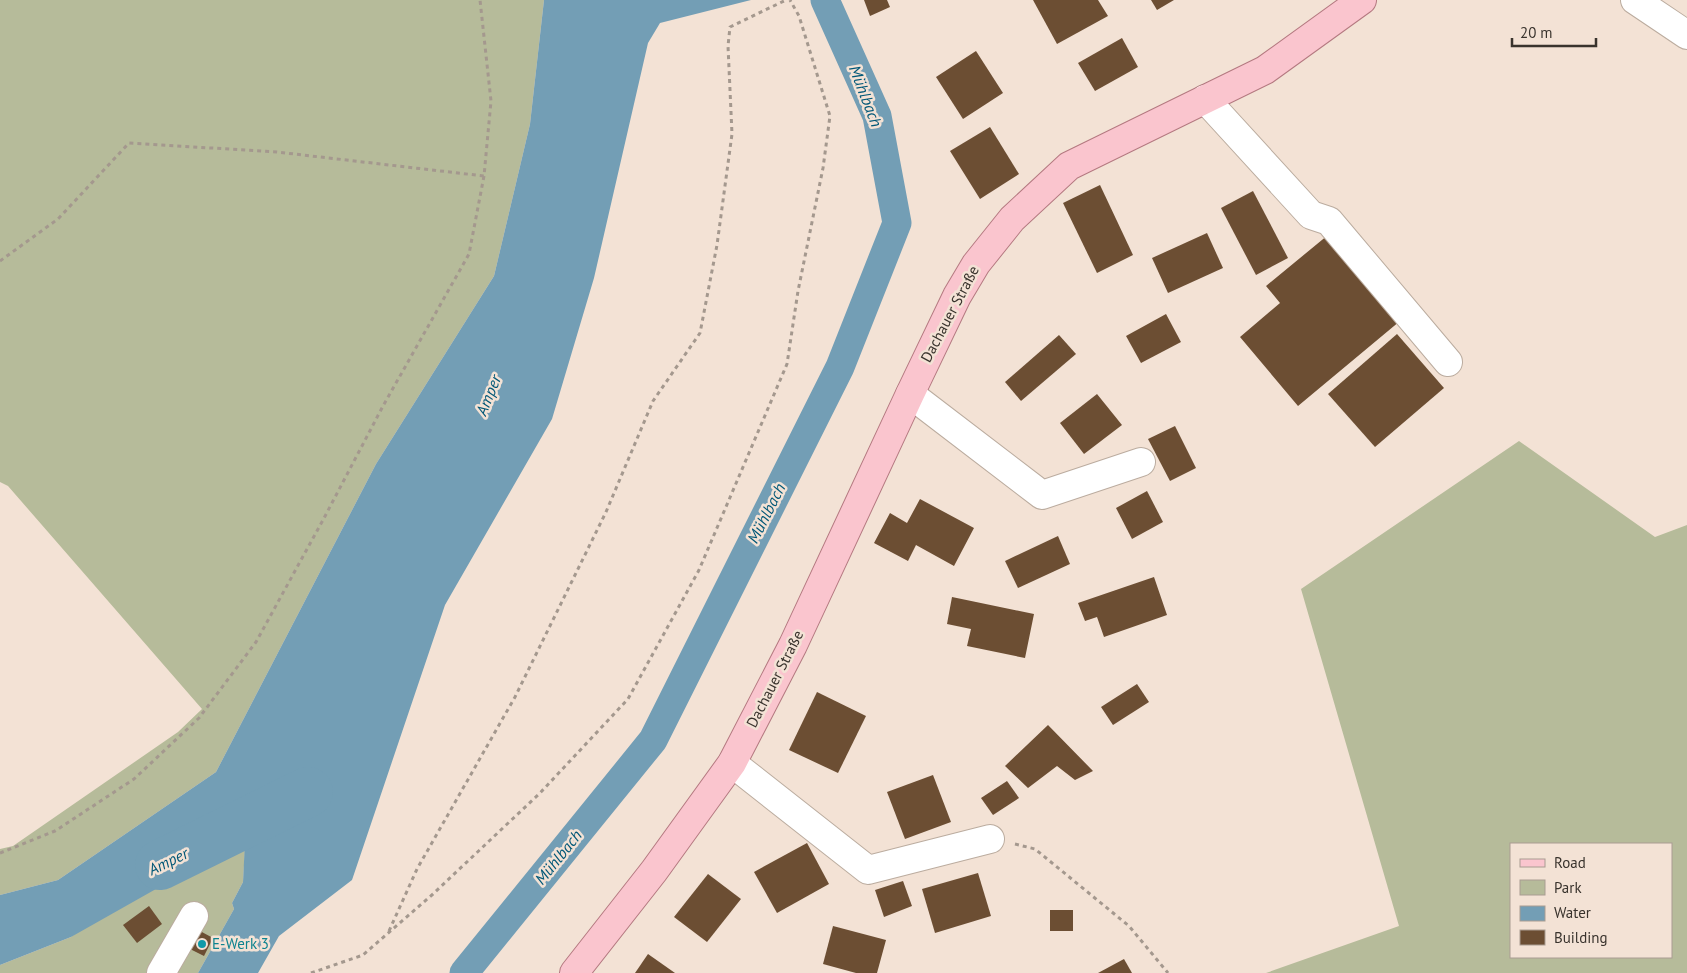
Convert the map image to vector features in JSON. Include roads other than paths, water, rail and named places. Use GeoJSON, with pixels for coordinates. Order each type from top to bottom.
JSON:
{"type":"FeatureCollection","features":[{"type":"Feature","properties":{"kind":"main road","name":"Dachauer Straße"},"geometry":{"type":"LineString","coordinates":[[574,973],[654,871],[732,763],[793,646],[957,296],[976,264],[1012,219],[1069,166],[1265,70],[1362,0]]}},
{"type":"Feature","properties":{"kind":"street"},"geometry":{"type":"LineString","coordinates":[[1635,0],[1687,35]]}},
{"type":"Feature","properties":{"kind":"street"},"geometry":{"type":"LineString","coordinates":[[1205,100],[1311,215],[1329,220],[1448,362]]}},
{"type":"Feature","properties":{"kind":"street"},"geometry":{"type":"LineString","coordinates":[[910,394],[1042,494],[1141,462]]}},
{"type":"Feature","properties":{"kind":"street"},"geometry":{"type":"LineString","coordinates":[[732,763],[868,870],[990,838]]}},
{"type":"Feature","properties":{"kind":"street"},"geometry":{"type":"LineString","coordinates":[[160,973],[194,916]]}},
{"type":"Feature","properties":{"kind":"water"},"geometry":{"type":"Polygon","coordinates":[[[544,0],[751,0],[660,23],[648,43],[594,278],[552,419],[445,605],[352,880],[279,936],[258,973],[198,973],[234,909],[232,903],[243,882],[247,799],[202,863],[71,937],[0,965],[0,895],[58,880],[216,772],[376,464],[494,276],[530,124],[544,0]]]}},
{"type":"Feature","properties":{"kind":"waterway","name":"Mühlbach"},"geometry":{"type":"LineString","coordinates":[[464,973],[653,740],[840,367],[897,223],[877,116],[825,0]]}},
{"type":"Feature","properties":{"kind":"waterway","name":"Amper"},"geometry":{"type":"LineString","coordinates":[[160,865],[308,792]]}},
{"type":"Feature","properties":{"kind":"place","name":"E-Werk 3"},"geometry":{"type":"Point","coordinates":[202,944]}}]}
